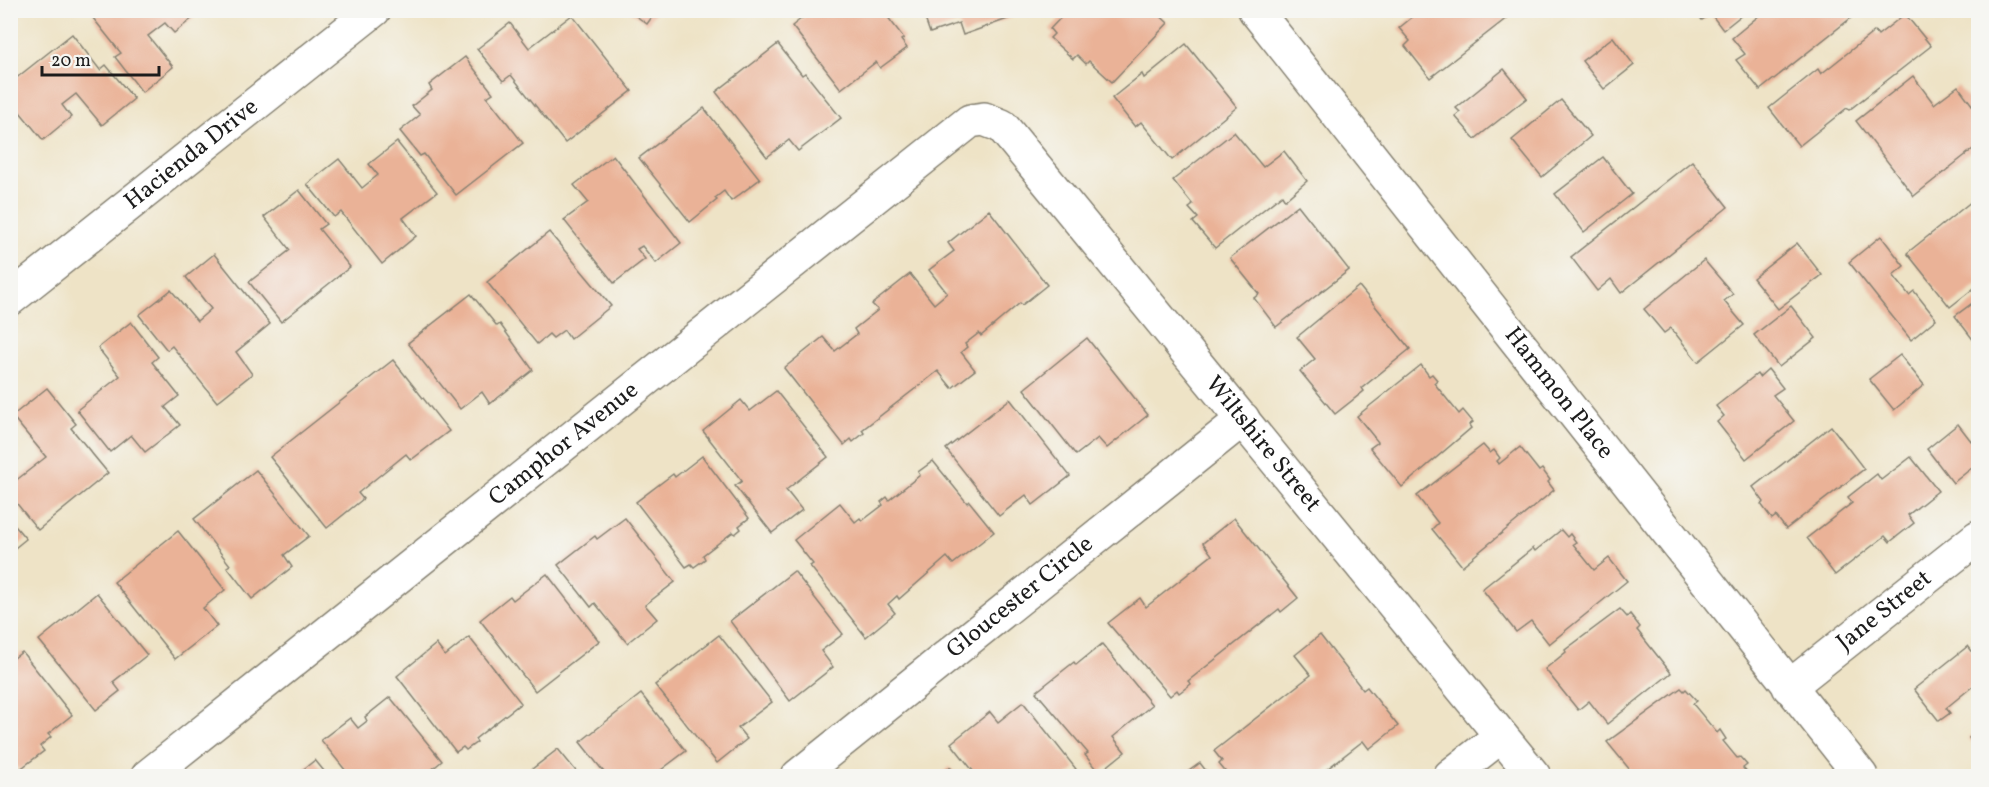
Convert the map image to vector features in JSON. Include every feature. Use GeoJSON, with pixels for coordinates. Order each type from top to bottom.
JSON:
{"type":"FeatureCollection","features":[{"type":"Feature","properties":{"kind":"street","name":"Hacienda Drive"},"geometry":{"type":"LineString","coordinates":[[10,299],[374,10]]}},
{"type":"Feature","properties":{"kind":"street","name":"Hammon Place"},"geometry":{"type":"LineString","coordinates":[[1254,10],[1861,777]]}},
{"type":"Feature","properties":{"kind":"street","name":"Wiltshire Street"},"geometry":{"type":"LineString","coordinates":[[984,119],[1002,126],[1534,777]]}},
{"type":"Feature","properties":{"kind":"street","name":"Camphor Avenue"},"geometry":{"type":"LineString","coordinates":[[148,777],[970,121],[984,119]]}},
{"type":"Feature","properties":{"kind":"street","name":"Gloucester Circle"},"geometry":{"type":"LineString","coordinates":[[798,777],[1243,419]]}},
{"type":"Feature","properties":{"kind":"street","name":"Jane Street"},"geometry":{"type":"LineString","coordinates":[[1789,687],[1978,537]]}},
{"type":"Feature","properties":{"kind":"street"},"geometry":{"type":"LineString","coordinates":[[1449,777],[1501,736]]}},
{"type":"Feature","properties":{"kind":"building"},"geometry":{"type":"Polygon","coordinates":[[[102,10],[198,10],[199,13],[174,33],[165,23],[148,36],[173,67],[142,92],[115,57],[121,53],[93,18],[102,10]]]}},
{"type":"Feature","properties":{"kind":"building"},"geometry":{"type":"Polygon","coordinates":[[[628,10],[657,10],[647,24],[628,10]]]}},
{"type":"Feature","properties":{"kind":"building"},"geometry":{"type":"Polygon","coordinates":[[[812,10],[879,10],[885,17],[887,16],[904,38],[901,40],[907,48],[880,68],[876,62],[841,89],[792,26],[812,10]]]}},
{"type":"Feature","properties":{"kind":"building"},"geometry":{"type":"Polygon","coordinates":[[[922,10],[1010,10],[1013,17],[963,35],[959,23],[930,33],[922,10]]]}},
{"type":"Feature","properties":{"kind":"building"},"geometry":{"type":"Polygon","coordinates":[[[1068,10],[1154,10],[1168,23],[1112,82],[1089,61],[1086,64],[1077,55],[1073,59],[1050,38],[1054,34],[1050,29],[1068,10]]]}},
{"type":"Feature","properties":{"kind":"building"},"geometry":{"type":"Polygon","coordinates":[[[1421,10],[1517,10],[1430,78],[1405,46],[1410,41],[1399,28],[1421,10]]]}},
{"type":"Feature","properties":{"kind":"building"},"geometry":{"type":"Polygon","coordinates":[[[1694,10],[1748,10],[1723,30],[1711,14],[1702,20],[1694,10]]]}},
{"type":"Feature","properties":{"kind":"building"},"geometry":{"type":"Polygon","coordinates":[[[1766,10],[1861,10],[1760,90],[1736,60],[1745,54],[1732,38],[1766,10]]]}},
{"type":"Feature","properties":{"kind":"building"},"geometry":{"type":"Polygon","coordinates":[[[1905,14],[1931,46],[1799,146],[1769,108],[1818,69],[1821,74],[1875,31],[1878,35],[1905,14]]]}},
{"type":"Feature","properties":{"kind":"building"},"geometry":{"type":"Polygon","coordinates":[[[572,15],[632,91],[565,143],[511,75],[503,81],[477,49],[510,23],[529,48],[572,15]]]}},
{"type":"Feature","properties":{"kind":"building"},"geometry":{"type":"Polygon","coordinates":[[[72,34],[100,70],[106,65],[134,99],[102,125],[76,94],[62,105],[71,117],[43,140],[10,100],[10,83],[72,34]]]}},
{"type":"Feature","properties":{"kind":"building"},"geometry":{"type":"Polygon","coordinates":[[[1613,37],[1634,65],[1604,89],[1582,61],[1613,37]]]}},
{"type":"Feature","properties":{"kind":"building"},"geometry":{"type":"Polygon","coordinates":[[[778,44],[802,75],[805,73],[841,118],[798,151],[789,140],[767,157],[716,92],[778,44]]]}},
{"type":"Feature","properties":{"kind":"building"},"geometry":{"type":"Polygon","coordinates":[[[1186,44],[1237,107],[1172,160],[1141,122],[1135,127],[1112,98],[1142,74],[1144,78],[1186,44]]]}},
{"type":"Feature","properties":{"kind":"building"},"geometry":{"type":"Polygon","coordinates":[[[465,57],[493,93],[487,97],[523,143],[456,195],[424,154],[420,156],[400,131],[420,115],[412,106],[432,90],[429,85],[465,57]]]}},
{"type":"Feature","properties":{"kind":"building"},"geometry":{"type":"Polygon","coordinates":[[[1504,69],[1527,98],[1475,139],[1455,116],[1460,112],[1456,108],[1504,69]]]}},
{"type":"Feature","properties":{"kind":"building"},"geometry":{"type":"Polygon","coordinates":[[[1913,76],[1934,104],[1958,86],[1978,113],[1978,145],[1914,196],[1856,121],[1913,76]]]}},
{"type":"Feature","properties":{"kind":"building"},"geometry":{"type":"Polygon","coordinates":[[[1561,100],[1591,136],[1542,177],[1512,140],[1561,100]]]}},
{"type":"Feature","properties":{"kind":"building"},"geometry":{"type":"Polygon","coordinates":[[[704,108],[760,179],[731,201],[724,191],[715,198],[717,200],[690,222],[639,158],[704,108]]]}},
{"type":"Feature","properties":{"kind":"building"},"geometry":{"type":"Polygon","coordinates":[[[1234,132],[1263,167],[1284,151],[1307,181],[1285,200],[1282,195],[1215,248],[1193,222],[1198,218],[1189,208],[1193,205],[1173,180],[1234,132]]]}},
{"type":"Feature","properties":{"kind":"building"},"geometry":{"type":"Polygon","coordinates":[[[397,142],[437,192],[403,218],[416,236],[382,264],[341,212],[334,217],[307,184],[339,159],[362,188],[378,175],[369,164],[397,142]]]}},
{"type":"Feature","properties":{"kind":"building"},"geometry":{"type":"Polygon","coordinates":[[[613,155],[681,243],[656,263],[642,246],[637,249],[645,259],[614,283],[564,220],[588,202],[574,185],[613,155]]]}},
{"type":"Feature","properties":{"kind":"building"},"geometry":{"type":"Polygon","coordinates":[[[1603,157],[1632,194],[1584,232],[1555,194],[1603,157]]]}},
{"type":"Feature","properties":{"kind":"building"},"geometry":{"type":"Polygon","coordinates":[[[1692,161],[1728,207],[1621,293],[1611,279],[1597,291],[1571,257],[1692,161]]]}},
{"type":"Feature","properties":{"kind":"building"},"geometry":{"type":"Polygon","coordinates":[[[299,190],[326,224],[319,229],[350,267],[281,322],[249,282],[290,250],[264,217],[299,190]]]}},
{"type":"Feature","properties":{"kind":"building"},"geometry":{"type":"Polygon","coordinates":[[[1972,201],[1978,209],[1978,285],[1950,307],[1907,253],[1972,201]]]}},
{"type":"Feature","properties":{"kind":"building"},"geometry":{"type":"Polygon","coordinates":[[[1298,205],[1349,270],[1276,327],[1254,298],[1259,294],[1230,258],[1298,205]]]}},
{"type":"Feature","properties":{"kind":"building"},"geometry":{"type":"Polygon","coordinates":[[[989,210],[1047,285],[1022,305],[1020,303],[981,336],[979,333],[965,344],[967,347],[961,352],[975,370],[952,388],[938,371],[862,430],[864,433],[853,442],[851,439],[844,445],[784,368],[823,337],[835,351],[857,334],[854,329],[878,310],[872,304],[910,274],[934,304],[947,293],[929,270],[954,251],[948,243],[989,210]]]}},
{"type":"Feature","properties":{"kind":"building"},"geometry":{"type":"Polygon","coordinates":[[[549,232],[611,306],[570,339],[564,330],[553,338],[549,334],[537,344],[487,282],[549,232]]]}},
{"type":"Feature","properties":{"kind":"building"},"geometry":{"type":"Polygon","coordinates":[[[1881,236],[1904,266],[1893,275],[1909,295],[1914,291],[1936,319],[1911,340],[1849,262],[1881,236]]]}},
{"type":"Feature","properties":{"kind":"building"},"geometry":{"type":"Polygon","coordinates":[[[1797,243],[1822,275],[1778,309],[1753,278],[1797,243]]]}},
{"type":"Feature","properties":{"kind":"building"},"geometry":{"type":"Polygon","coordinates":[[[214,254],[270,324],[236,352],[252,374],[217,402],[172,346],[167,350],[139,315],[171,290],[197,321],[211,309],[186,277],[214,254]]]}},
{"type":"Feature","properties":{"kind":"building"},"geometry":{"type":"Polygon","coordinates":[[[1704,260],[1733,294],[1724,301],[1744,325],[1698,362],[1671,328],[1664,333],[1644,309],[1704,260]]]}},
{"type":"Feature","properties":{"kind":"building"},"geometry":{"type":"Polygon","coordinates":[[[1359,286],[1410,349],[1362,388],[1364,391],[1335,414],[1300,371],[1315,359],[1297,337],[1359,286]]]}},
{"type":"Feature","properties":{"kind":"building"},"geometry":{"type":"Polygon","coordinates":[[[471,294],[497,326],[500,324],[533,370],[490,404],[482,392],[460,409],[408,343],[471,294]]]}},
{"type":"Feature","properties":{"kind":"building"},"geometry":{"type":"Polygon","coordinates":[[[1978,299],[1978,346],[1955,316],[1978,299]]]}},
{"type":"Feature","properties":{"kind":"building"},"geometry":{"type":"Polygon","coordinates":[[[1791,306],[1816,338],[1779,367],[1754,335],[1791,306]]]}},
{"type":"Feature","properties":{"kind":"building"},"geometry":{"type":"Polygon","coordinates":[[[131,322],[158,357],[152,362],[179,396],[165,407],[180,425],[145,452],[131,435],[110,452],[77,410],[120,376],[98,348],[131,322]]]}},
{"type":"Feature","properties":{"kind":"building"},"geometry":{"type":"Polygon","coordinates":[[[1087,338],[1148,415],[1107,448],[1098,438],[1076,455],[1024,389],[1087,338]]]}},
{"type":"Feature","properties":{"kind":"building"},"geometry":{"type":"Polygon","coordinates":[[[1900,355],[1924,385],[1894,410],[1869,379],[1900,355]]]}},
{"type":"Feature","properties":{"kind":"building"},"geometry":{"type":"Polygon","coordinates":[[[393,360],[449,431],[411,460],[406,454],[358,493],[363,499],[327,528],[270,457],[393,360]]]}},
{"type":"Feature","properties":{"kind":"building"},"geometry":{"type":"Polygon","coordinates":[[[1421,365],[1429,376],[1432,374],[1437,380],[1434,383],[1459,414],[1463,410],[1473,422],[1469,425],[1471,428],[1402,487],[1370,448],[1378,442],[1357,416],[1421,365]]]}},
{"type":"Feature","properties":{"kind":"building"},"geometry":{"type":"Polygon","coordinates":[[[1768,369],[1783,388],[1773,395],[1794,421],[1746,459],[1717,422],[1724,416],[1716,406],[1757,374],[1759,377],[1768,369]]]}},
{"type":"Feature","properties":{"kind":"building"},"geometry":{"type":"Polygon","coordinates":[[[47,388],[76,424],[71,428],[108,473],[38,530],[10,495],[10,485],[46,457],[12,416],[47,388]]]}},
{"type":"Feature","properties":{"kind":"building"},"geometry":{"type":"Polygon","coordinates":[[[776,391],[828,457],[786,490],[802,510],[772,533],[735,486],[742,481],[703,431],[741,400],[750,411],[776,391]]]}},
{"type":"Feature","properties":{"kind":"building"},"geometry":{"type":"Polygon","coordinates":[[[1010,399],[1070,476],[1033,505],[1026,495],[999,516],[946,449],[1010,399]]]}},
{"type":"Feature","properties":{"kind":"building"},"geometry":{"type":"Polygon","coordinates":[[[1958,424],[1978,450],[1978,463],[1953,483],[1927,449],[1958,424]]]}},
{"type":"Feature","properties":{"kind":"building"},"geometry":{"type":"Polygon","coordinates":[[[1831,426],[1864,469],[1786,529],[1776,516],[1772,519],[1761,504],[1764,502],[1753,487],[1831,426]]]}},
{"type":"Feature","properties":{"kind":"building"},"geometry":{"type":"Polygon","coordinates":[[[1483,445],[1490,453],[1494,450],[1500,458],[1497,461],[1499,464],[1520,447],[1539,471],[1542,469],[1554,490],[1462,566],[1432,529],[1438,523],[1417,496],[1483,445]]]}},
{"type":"Feature","properties":{"kind":"building"},"geometry":{"type":"Polygon","coordinates":[[[702,456],[749,518],[739,526],[741,529],[735,534],[733,532],[703,555],[705,559],[694,567],[691,564],[686,567],[636,502],[673,474],[675,477],[702,456]]]}},
{"type":"Feature","properties":{"kind":"building"},"geometry":{"type":"Polygon","coordinates":[[[1911,457],[1938,491],[1908,515],[1914,523],[1890,542],[1885,536],[1835,575],[1807,538],[1852,503],[1848,497],[1877,474],[1881,480],[1911,457]]]}},
{"type":"Feature","properties":{"kind":"building"},"geometry":{"type":"Polygon","coordinates":[[[933,461],[994,532],[953,564],[947,557],[899,599],[897,596],[888,604],[895,613],[866,637],[810,566],[813,564],[794,540],[840,503],[855,522],[860,518],[862,521],[883,505],[881,502],[887,497],[889,500],[920,475],[918,472],[933,461]]]}},
{"type":"Feature","properties":{"kind":"building"},"geometry":{"type":"Polygon","coordinates":[[[256,470],[309,536],[284,555],[292,567],[252,599],[227,567],[230,565],[194,519],[256,470]]]}},
{"type":"Feature","properties":{"kind":"building"},"geometry":{"type":"Polygon","coordinates":[[[625,518],[675,582],[645,605],[657,619],[627,643],[595,603],[591,607],[558,565],[595,536],[597,539],[625,518]]]}},
{"type":"Feature","properties":{"kind":"building"},"geometry":{"type":"Polygon","coordinates":[[[1234,518],[1298,598],[1281,612],[1279,609],[1188,681],[1191,684],[1179,693],[1177,690],[1170,696],[1108,623],[1140,598],[1146,607],[1212,555],[1203,543],[1234,518]]]}},
{"type":"Feature","properties":{"kind":"building"},"geometry":{"type":"Polygon","coordinates":[[[10,520],[26,539],[10,552],[10,520]]]}},
{"type":"Feature","properties":{"kind":"building"},"geometry":{"type":"Polygon","coordinates":[[[1561,530],[1567,537],[1570,534],[1576,542],[1573,544],[1594,570],[1609,558],[1627,581],[1549,644],[1531,621],[1516,632],[1482,589],[1533,548],[1535,551],[1561,530]]]}},
{"type":"Feature","properties":{"kind":"building"},"geometry":{"type":"Polygon","coordinates":[[[178,531],[225,590],[203,608],[217,626],[175,659],[114,582],[178,531]]]}},
{"type":"Feature","properties":{"kind":"building"},"geometry":{"type":"Polygon","coordinates":[[[794,571],[843,634],[821,651],[833,667],[790,701],[730,621],[794,571]]]}},
{"type":"Feature","properties":{"kind":"building"},"geometry":{"type":"Polygon","coordinates":[[[547,574],[599,641],[535,691],[480,620],[510,596],[513,600],[547,574]]]}},
{"type":"Feature","properties":{"kind":"building"},"geometry":{"type":"Polygon","coordinates":[[[97,593],[147,655],[113,682],[120,691],[96,710],[39,640],[97,593]]]}},
{"type":"Feature","properties":{"kind":"building"},"geometry":{"type":"Polygon","coordinates":[[[1620,609],[1627,617],[1630,614],[1640,627],[1637,630],[1671,673],[1607,724],[1589,701],[1578,710],[1545,669],[1566,652],[1565,650],[1620,609]]]}},
{"type":"Feature","properties":{"kind":"building"},"geometry":{"type":"Polygon","coordinates":[[[719,635],[772,702],[738,728],[747,739],[717,763],[655,685],[719,635]]]}},
{"type":"Feature","properties":{"kind":"building"},"geometry":{"type":"Polygon","coordinates":[[[1320,635],[1363,690],[1367,687],[1398,726],[1369,749],[1363,741],[1318,776],[1229,776],[1219,764],[1222,761],[1214,751],[1311,675],[1295,655],[1320,635]]]}},
{"type":"Feature","properties":{"kind":"building"},"geometry":{"type":"Polygon","coordinates":[[[469,637],[521,703],[475,739],[477,742],[466,750],[463,747],[456,752],[397,676],[436,644],[445,656],[469,637]]]}},
{"type":"Feature","properties":{"kind":"building"},"geometry":{"type":"Polygon","coordinates":[[[1102,644],[1152,705],[1113,737],[1125,752],[1099,773],[1085,755],[1088,753],[1036,692],[1074,662],[1076,665],[1102,644]]]}},
{"type":"Feature","properties":{"kind":"building"},"geometry":{"type":"Polygon","coordinates":[[[1968,646],[1978,659],[1978,682],[1946,708],[1950,713],[1939,721],[1914,689],[1968,646]]]}},
{"type":"Feature","properties":{"kind":"building"},"geometry":{"type":"Polygon","coordinates":[[[22,652],[72,715],[48,734],[51,737],[40,746],[44,751],[19,770],[15,765],[10,767],[10,661],[22,652]]]}},
{"type":"Feature","properties":{"kind":"building"},"geometry":{"type":"Polygon","coordinates":[[[1681,688],[1684,691],[1686,689],[1697,701],[1693,704],[1717,733],[1720,730],[1726,739],[1723,741],[1737,758],[1740,757],[1747,765],[1743,768],[1750,776],[1635,776],[1607,742],[1681,688]]]}},
{"type":"Feature","properties":{"kind":"building"},"geometry":{"type":"Polygon","coordinates":[[[641,694],[686,751],[661,770],[666,776],[607,776],[580,742],[641,694]]]}},
{"type":"Feature","properties":{"kind":"building"},"geometry":{"type":"Polygon","coordinates":[[[390,697],[442,761],[424,776],[350,776],[321,740],[350,718],[358,728],[367,721],[365,717],[390,697]]]}},
{"type":"Feature","properties":{"kind":"building"},"geometry":{"type":"Polygon","coordinates":[[[1023,702],[1076,769],[1066,776],[977,776],[951,743],[990,712],[998,722],[1023,702]]]}},
{"type":"Feature","properties":{"kind":"building"},"geometry":{"type":"Polygon","coordinates":[[[1978,731],[1978,750],[1969,738],[1978,731]]]}},
{"type":"Feature","properties":{"kind":"building"},"geometry":{"type":"Polygon","coordinates":[[[558,749],[580,776],[523,776],[558,749]]]}},
{"type":"Feature","properties":{"kind":"building"},"geometry":{"type":"Polygon","coordinates":[[[315,760],[328,776],[295,776],[315,760]]]}},
{"type":"Feature","properties":{"kind":"building"},"geometry":{"type":"Polygon","coordinates":[[[1200,763],[1210,776],[1182,776],[1200,763]]]}},
{"type":"Feature","properties":{"kind":"building"},"geometry":{"type":"Polygon","coordinates":[[[950,767],[958,776],[939,776],[950,767]]]}}]}
